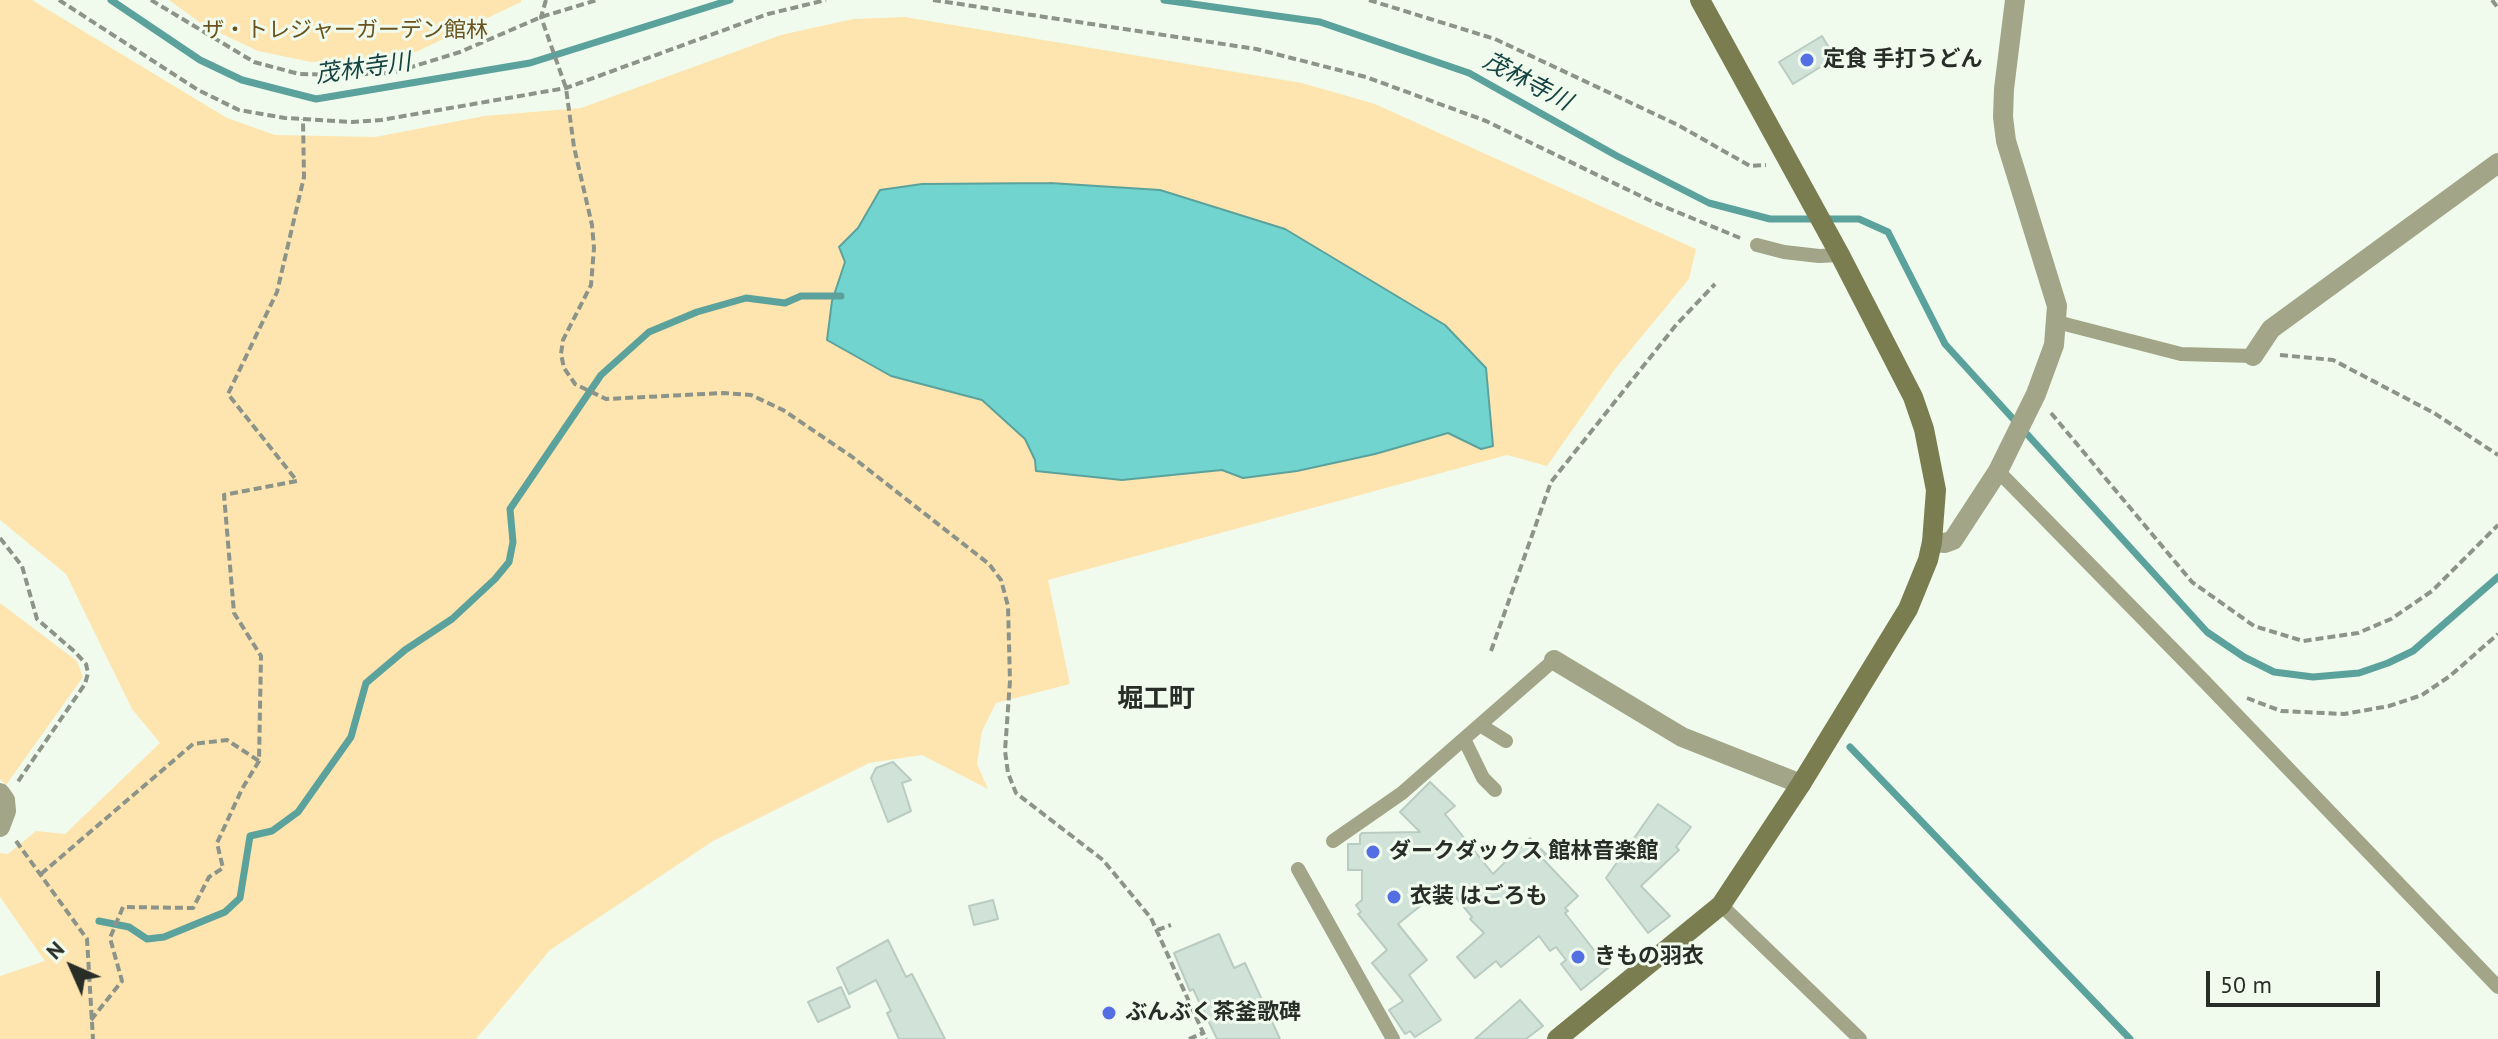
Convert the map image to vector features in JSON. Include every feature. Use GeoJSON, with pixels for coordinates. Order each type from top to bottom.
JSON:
{"type":"FeatureCollection","features":[{"type":"Feature","properties":{"kind":"street"},"geometry":{"type":"LineString","coordinates":[[1557,1039],[1721,905],[1801,784],[1908,609],[1932,542],[1936,490],[1924,429],[1898,363],[1700,0]]}},
{"type":"Feature","properties":{"kind":"street"},"geometry":{"type":"LineString","coordinates":[[1932,542],[1953,540],[2000,466],[2033,400],[2054,345],[2057,306],[2006,141],[2004,89],[2015,0]]}},
{"type":"Feature","properties":{"kind":"street"},"geometry":{"type":"LineString","coordinates":[[2253,356],[2271,329],[2498,163]]}},
{"type":"Feature","properties":{"kind":"street"},"geometry":{"type":"LineString","coordinates":[[1554,660],[1682,737],[1801,784]]}},
{"type":"Feature","properties":{"kind":"street"},"geometry":{"type":"LineString","coordinates":[[0,827],[6,811],[3,797]]}},
{"type":"Feature","properties":{"kind":"lane"},"geometry":{"type":"LineString","coordinates":[[1757,245],[1784,252],[1840,255]]}},
{"type":"Feature","properties":{"kind":"lane"},"geometry":{"type":"LineString","coordinates":[[2057,322],[2181,354],[2253,356]]}},
{"type":"Feature","properties":{"kind":"lane"},"geometry":{"type":"LineString","coordinates":[[2000,466],[2498,987]]}},
{"type":"Feature","properties":{"kind":"lane"},"geometry":{"type":"LineString","coordinates":[[1333,841],[1402,793],[1554,660]]}},
{"type":"Feature","properties":{"kind":"lane"},"geometry":{"type":"LineString","coordinates":[[1480,725],[1506,741]]}},
{"type":"Feature","properties":{"kind":"lane"},"geometry":{"type":"LineString","coordinates":[[1464,739],[1483,778],[1495,790]]}},
{"type":"Feature","properties":{"kind":"lane"},"geometry":{"type":"LineString","coordinates":[[1298,869],[1393,1039]]}},
{"type":"Feature","properties":{"kind":"lane"},"geometry":{"type":"LineString","coordinates":[[1721,905],[1860,1039]]}},
{"type":"Feature","properties":{"kind":"path"},"geometry":{"type":"LineString","coordinates":[[59,0],[212,97],[239,110],[352,122],[381,120],[566,88],[768,14],[826,0]]}},
{"type":"Feature","properties":{"kind":"path"},"geometry":{"type":"LineString","coordinates":[[151,0],[254,62],[299,74],[392,73],[460,52],[541,17],[597,0]]}},
{"type":"Feature","properties":{"kind":"path"},"geometry":{"type":"LineString","coordinates":[[546,0],[541,17],[566,88],[594,248],[591,285],[563,340],[561,354],[564,368],[575,384],[606,399],[724,393],[751,395],[783,410],[851,456],[989,564],[1001,580],[1008,606],[1010,681],[1005,751],[1008,773],[1016,793],[1103,860],[1151,918],[1206,1039]]}},
{"type":"Feature","properties":{"kind":"path"},"geometry":{"type":"LineString","coordinates":[[933,0],[1256,49],[1366,77],[1486,121],[1653,202],[1757,245]]}},
{"type":"Feature","properties":{"kind":"path"},"geometry":{"type":"LineString","coordinates":[[1369,0],[1495,39],[1678,125],[1750,166],[1771,164]]}},
{"type":"Feature","properties":{"kind":"path"},"geometry":{"type":"LineString","coordinates":[[2492,0],[2498,8]]}},
{"type":"Feature","properties":{"kind":"path"},"geometry":{"type":"LineString","coordinates":[[91,1020],[122,981],[110,938],[123,907],[193,908],[209,877],[223,868],[217,843],[259,761],[261,656],[234,613],[224,495],[297,481],[228,394],[277,292],[304,177],[303,119]]}},
{"type":"Feature","properties":{"kind":"path"},"geometry":{"type":"LineString","coordinates":[[1491,651],[1551,482],[1676,325],[1715,284]]}},
{"type":"Feature","properties":{"kind":"path"},"geometry":{"type":"LineString","coordinates":[[2253,356],[2333,360],[2434,413],[2498,455]]}},
{"type":"Feature","properties":{"kind":"path"},"geometry":{"type":"LineString","coordinates":[[2033,400],[2192,582],[2254,626],[2303,641],[2358,633],[2391,619],[2432,591],[2498,525]]}},
{"type":"Feature","properties":{"kind":"path"},"geometry":{"type":"LineString","coordinates":[[0,538],[22,566],[37,619],[75,652],[86,664],[88,673],[85,684],[3,797]]}},
{"type":"Feature","properties":{"kind":"path"},"geometry":{"type":"LineString","coordinates":[[2206,683],[2281,711],[2344,714],[2389,706],[2422,695],[2450,676],[2498,634]]}},
{"type":"Feature","properties":{"kind":"path"},"geometry":{"type":"LineString","coordinates":[[41,874],[193,744],[227,740],[259,761]]}},
{"type":"Feature","properties":{"kind":"path"},"geometry":{"type":"LineString","coordinates":[[26,852],[87,939],[93,1039]]}},
{"type":"Feature","properties":{"kind":"path"},"geometry":{"type":"LineString","coordinates":[[1157,930],[1171,925]]}},
{"type":"Feature","properties":{"kind":"path"},"geometry":{"type":"LineString","coordinates":[[1189,1039],[1203,1033]]}},
{"type":"Feature","properties":{"kind":"green space"},"geometry":{"type":"Polygon","coordinates":[[[0,0],[32,0],[227,118],[275,135],[375,137],[484,116],[581,108],[781,35],[853,19],[905,17],[1302,83],[1375,104],[1696,249],[1689,279],[1615,369],[1547,466],[1507,455],[1048,580],[1070,684],[996,703],[982,731],[977,764],[988,789],[922,755],[869,763],[713,841],[550,950],[476,1039],[0,1039],[0,976],[45,961],[0,897],[0,853],[8,854],[36,831],[65,834],[160,743],[132,709],[66,574],[0,520],[0,0]],[[1050,183],[922,184],[880,190],[858,228],[839,247],[845,262],[832,301],[891,376],[982,400],[1025,439],[1037,471],[1122,480],[1222,470],[1243,478],[1297,471],[1375,454],[1449,433],[1481,449],[1493,446],[1489,412],[1285,229],[1160,190],[1050,183]]]}},
{"type":"Feature","properties":{"kind":"green space","name":"ザ・トレジャーガーデン館林"},"geometry":{"type":"Polygon","coordinates":[[[169,0],[521,2],[416,52],[360,61],[311,62],[258,51],[203,25],[169,0]]]}},
{"type":"Feature","properties":{"kind":"green space"},"geometry":{"type":"Polygon","coordinates":[[[0,603],[77,661],[83,677],[6,785],[0,779],[0,603]]]}},
{"type":"Feature","properties":{"kind":"water"},"geometry":{"type":"Polygon","coordinates":[[[1050,183],[1160,190],[1285,229],[1445,325],[1486,368],[1493,446],[1481,449],[1448,433],[1375,454],[1297,471],[1243,478],[1222,470],[1122,480],[1036,471],[1035,460],[1025,439],[982,400],[891,376],[827,340],[832,301],[845,262],[839,247],[858,228],[880,190],[922,184],[1050,183]]]}},
{"type":"Feature","properties":{"kind":"building","name":"定食 手打うどん"},"geometry":{"type":"Polygon","coordinates":[[[1822,36],[1835,58],[1793,84],[1779,62],[1822,36]]]}},
{"type":"Feature","properties":{"kind":"building"},"geometry":{"type":"Polygon","coordinates":[[[893,762],[911,780],[902,783],[911,811],[888,822],[871,778],[876,768],[893,762]]]}},
{"type":"Feature","properties":{"kind":"building"},"geometry":{"type":"Polygon","coordinates":[[[1430,782],[1455,806],[1445,814],[1493,874],[1530,838],[1546,854],[1542,858],[1578,896],[1565,908],[1568,911],[1565,913],[1608,968],[1581,990],[1561,964],[1566,960],[1556,947],[1550,951],[1539,936],[1501,967],[1496,961],[1475,978],[1457,957],[1484,933],[1446,885],[1398,924],[1427,960],[1409,975],[1441,1020],[1415,1037],[1410,1031],[1405,1034],[1389,1010],[1403,1001],[1372,963],[1387,950],[1358,914],[1361,912],[1356,905],[1362,900],[1362,870],[1348,870],[1348,844],[1360,844],[1362,833],[1420,832],[1400,812],[1430,782]]]}},
{"type":"Feature","properties":{"kind":"building"},"geometry":{"type":"Polygon","coordinates":[[[1658,804],[1691,827],[1676,847],[1679,850],[1641,886],[1670,916],[1648,933],[1606,878],[1658,804]]]}},
{"type":"Feature","properties":{"kind":"building"},"geometry":{"type":"Polygon","coordinates":[[[993,900],[998,919],[974,925],[969,906],[993,900]]]}},
{"type":"Feature","properties":{"kind":"building"},"geometry":{"type":"Polygon","coordinates":[[[1219,934],[1234,968],[1245,963],[1280,1039],[1217,1039],[1193,989],[1190,991],[1174,953],[1219,934]]]}},
{"type":"Feature","properties":{"kind":"building"},"geometry":{"type":"Polygon","coordinates":[[[888,940],[906,977],[912,974],[945,1039],[899,1039],[887,1013],[891,1011],[876,980],[849,994],[837,968],[888,940]]]}},
{"type":"Feature","properties":{"kind":"building"},"geometry":{"type":"Polygon","coordinates":[[[841,987],[850,1007],[818,1022],[808,1002],[841,987]]]}},
{"type":"Feature","properties":{"kind":"building"},"geometry":{"type":"Polygon","coordinates":[[[1520,1000],[1543,1026],[1526,1039],[1475,1039],[1520,1000]]]}},
{"type":"Feature","properties":{"kind":"waterway","name":"茂林寺川"},"geometry":{"type":"LineString","coordinates":[[111,0],[200,60],[242,80],[316,99],[530,63],[730,0]]}},
{"type":"Feature","properties":{"kind":"waterway"},"geometry":{"type":"LineString","coordinates":[[1164,0],[1320,22],[1469,73],[1617,156],[1709,203],[1770,219],[1859,219],[1888,232],[1945,344],[2207,632],[2244,657],[2274,672],[2313,677],[2359,673],[2388,663],[2413,651],[2498,577]]}},
{"type":"Feature","properties":{"kind":"waterway"},"geometry":{"type":"LineString","coordinates":[[99,921],[129,927],[147,939],[164,937],[225,912],[240,898],[250,836],[272,831],[298,812],[351,737],[366,683],[405,650],[452,619],[509,562],[513,542],[510,509],[601,375],[649,332],[697,312],[746,298],[785,303],[801,296],[841,296]]}},
{"type":"Feature","properties":{"kind":"waterway"},"geometry":{"type":"LineString","coordinates":[[1850,747],[2130,1039]]}},
{"type":"Feature","properties":{"kind":"place","name":"定食 手打うどん"},"geometry":{"type":"Point","coordinates":[1807,60]}},
{"type":"Feature","properties":{"kind":"place","name":"ダークダックス 館林音楽館"},"geometry":{"type":"Point","coordinates":[1373,852]}},
{"type":"Feature","properties":{"kind":"place","name":"衣装 はごろも"},"geometry":{"type":"Point","coordinates":[1394,897]}},
{"type":"Feature","properties":{"kind":"place","name":"きもの羽衣"},"geometry":{"type":"Point","coordinates":[1578,957]}},
{"type":"Feature","properties":{"kind":"place","name":"ぶんぶく茶釜歌碑"},"geometry":{"type":"Point","coordinates":[1109,1013]}},
{"type":"Feature","properties":{"kind":"district","name":"堀工町"},"geometry":{"type":"Point","coordinates":[1156,700]}}]}
